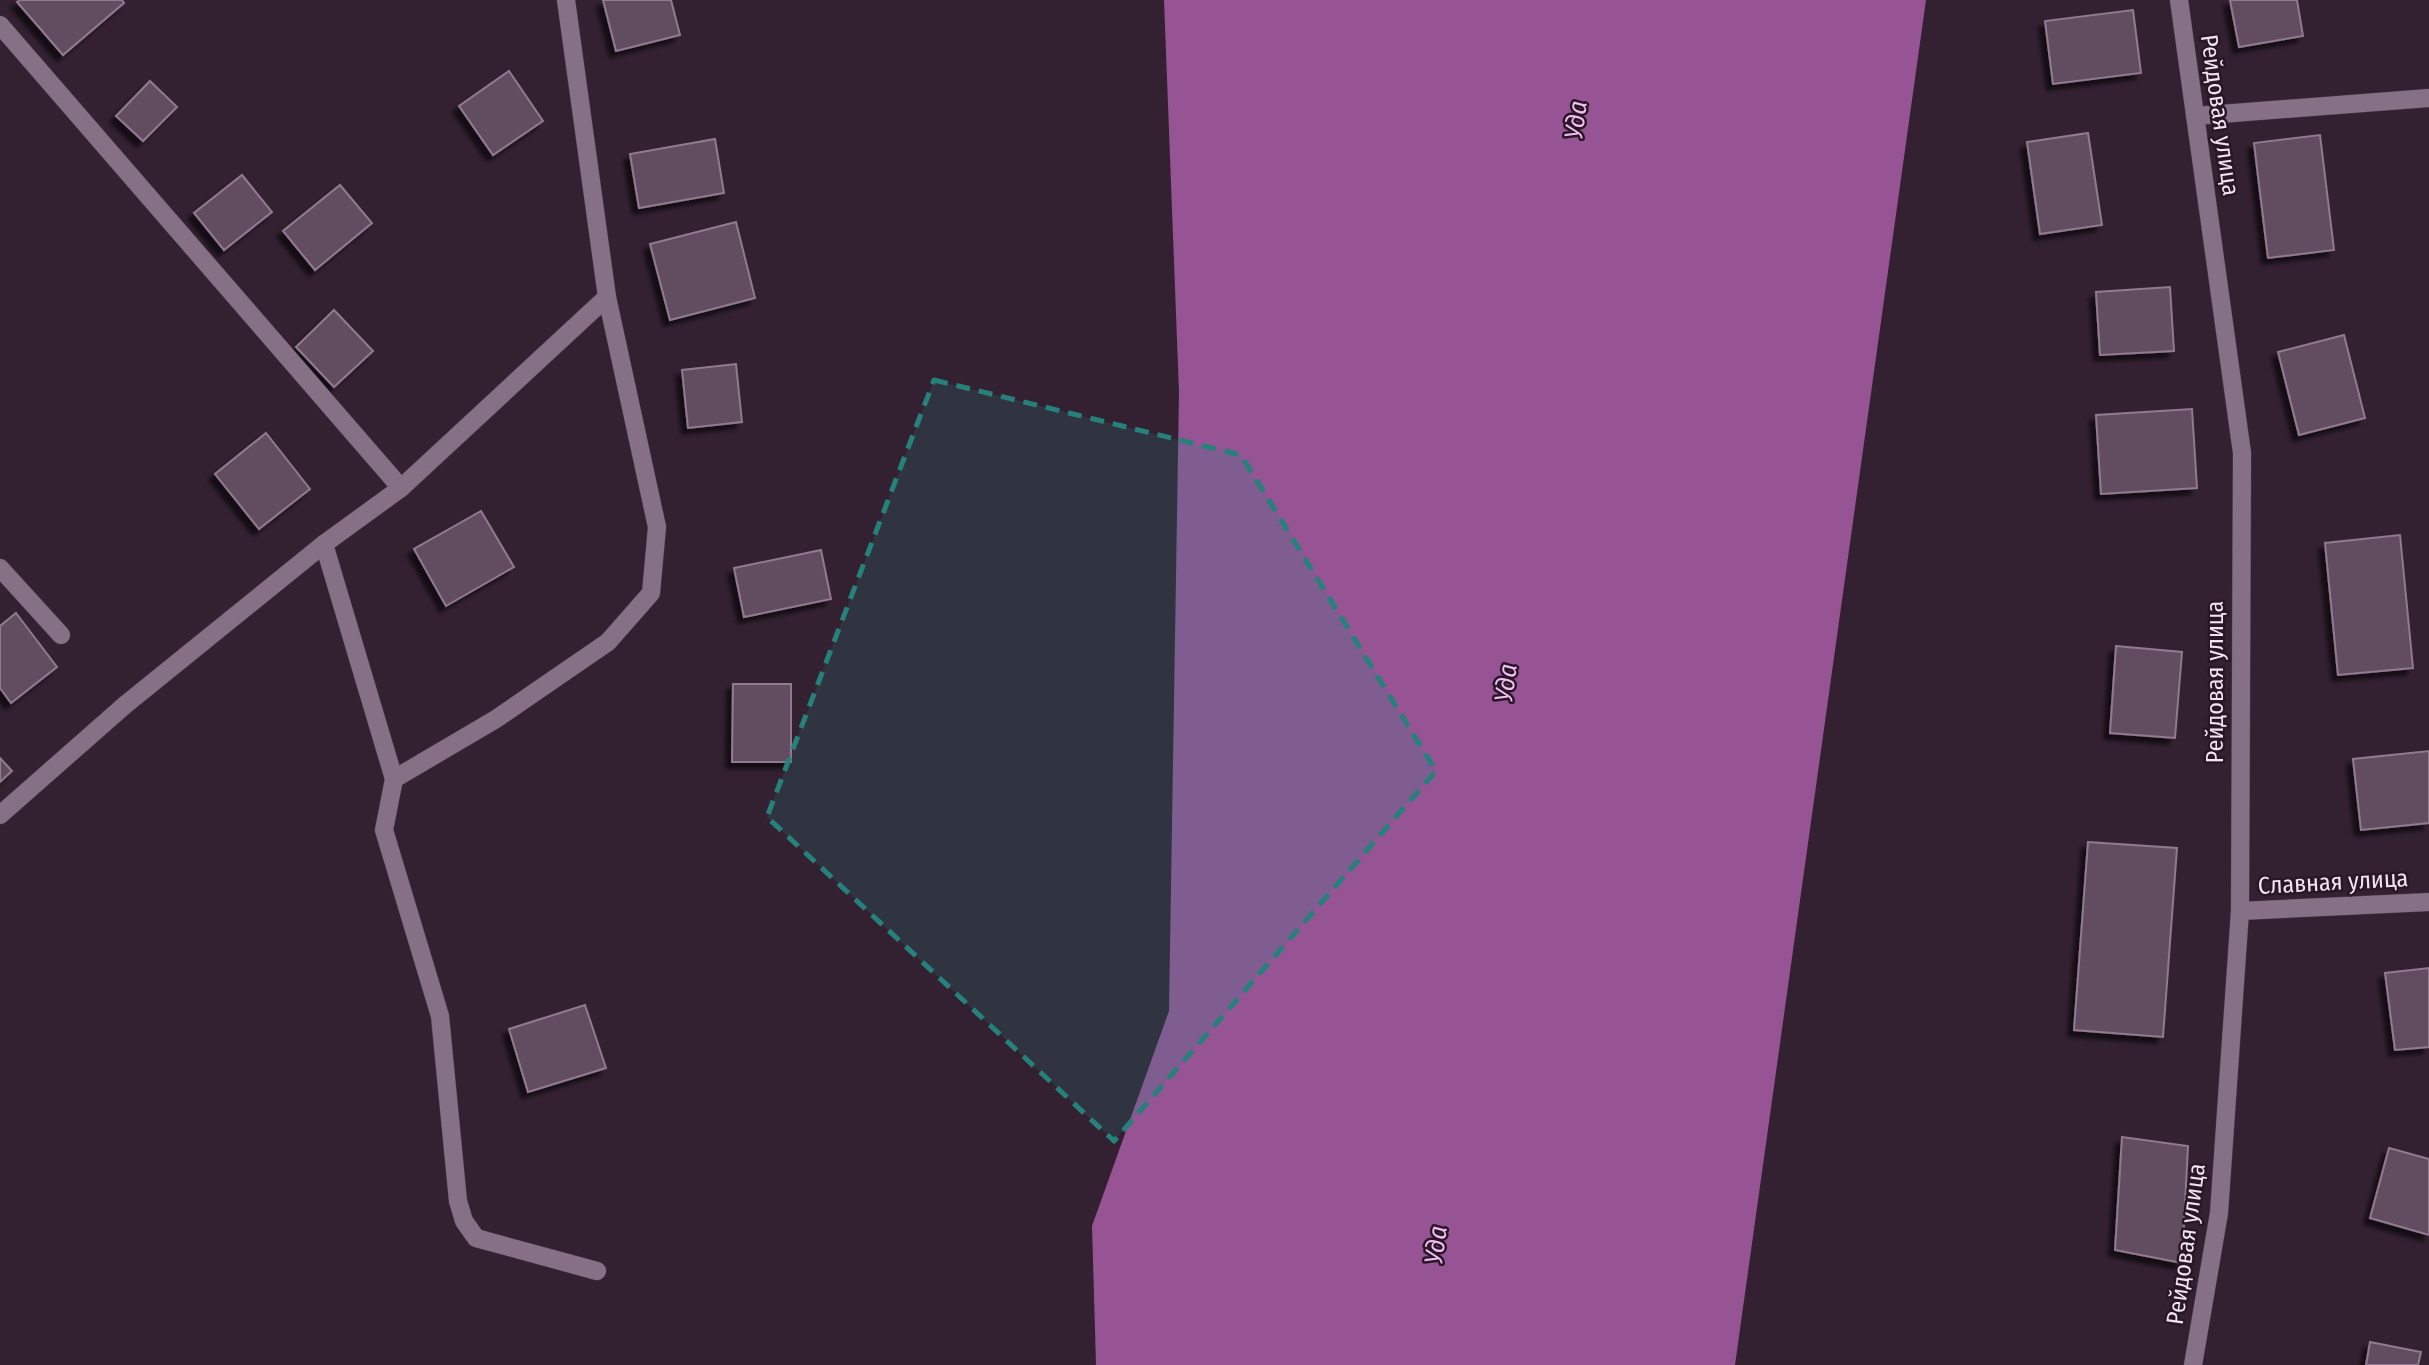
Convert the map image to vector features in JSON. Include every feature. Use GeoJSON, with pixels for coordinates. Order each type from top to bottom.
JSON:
{"type":"FeatureCollection","features":[{"type":"Feature","properties":{"kind":"street"},"geometry":{"type":"LineString","coordinates":[[394,779],[496,719],[608,642],[651,593],[657,527],[607,297],[566,0]]}},
{"type":"Feature","properties":{"kind":"street","name":"Рейдовая улица"},"geometry":{"type":"LineString","coordinates":[[2179,0],[2242,453],[2240,911],[2219,1213],[2193,1365]]}},
{"type":"Feature","properties":{"kind":"street"},"geometry":{"type":"LineString","coordinates":[[0,25],[401,488]]}},
{"type":"Feature","properties":{"kind":"street"},"geometry":{"type":"LineString","coordinates":[[2195,116],[2429,98]]}},
{"type":"Feature","properties":{"kind":"street"},"geometry":{"type":"LineString","coordinates":[[0,815],[125,705],[324,544],[401,488],[607,297]]}},
{"type":"Feature","properties":{"kind":"street"},"geometry":{"type":"LineString","coordinates":[[324,544],[394,779],[384,830],[440,1016],[457,1201],[464,1221],[476,1238],[597,1271]]}},
{"type":"Feature","properties":{"kind":"street"},"geometry":{"type":"LineString","coordinates":[[0,568],[61,635]]}},
{"type":"Feature","properties":{"kind":"street","name":"Славная улица"},"geometry":{"type":"LineString","coordinates":[[2240,911],[2429,902]]}},
{"type":"Feature","properties":{"kind":"highlighted area"},"geometry":{"type":"Polygon","coordinates":[[[934,380],[1241,455],[1436,771],[1114,1141],[767,817],[934,380]]]}},
{"type":"Feature","properties":{"kind":"water","name":"Уда"},"geometry":{"type":"Polygon","coordinates":[[[1164,0],[1926,0],[1735,1365],[1096,1365],[1092,1226],[1169,1011],[1179,392],[1164,0]]]}},
{"type":"Feature","properties":{"kind":"building"},"geometry":{"type":"Polygon","coordinates":[[[122,0],[124,3],[63,55],[17,2],[122,0]]]}},
{"type":"Feature","properties":{"kind":"building"},"geometry":{"type":"Polygon","coordinates":[[[603,0],[671,0],[680,35],[616,51],[603,0]]]}},
{"type":"Feature","properties":{"kind":"building"},"geometry":{"type":"Polygon","coordinates":[[[2230,0],[2297,0],[2303,36],[2239,47],[2230,0]]]}},
{"type":"Feature","properties":{"kind":"building"},"geometry":{"type":"Polygon","coordinates":[[[2133,10],[2141,73],[2053,84],[2045,21],[2133,10]]]}},
{"type":"Feature","properties":{"kind":"building"},"geometry":{"type":"Polygon","coordinates":[[[509,71],[543,121],[493,155],[459,106],[509,71]]]}},
{"type":"Feature","properties":{"kind":"building"},"geometry":{"type":"Polygon","coordinates":[[[150,81],[177,107],[143,141],[116,116],[150,81]]]}},
{"type":"Feature","properties":{"kind":"building"},"geometry":{"type":"Polygon","coordinates":[[[2088,133],[2102,225],[2040,234],[2027,142],[2088,133]]]}},
{"type":"Feature","properties":{"kind":"building"},"geometry":{"type":"Polygon","coordinates":[[[2320,135],[2334,250],[2268,258],[2254,143],[2320,135]]]}},
{"type":"Feature","properties":{"kind":"building"},"geometry":{"type":"Polygon","coordinates":[[[715,139],[724,193],[639,208],[630,154],[715,139]]]}},
{"type":"Feature","properties":{"kind":"building"},"geometry":{"type":"Polygon","coordinates":[[[242,175],[272,212],[224,250],[194,213],[242,175]]]}},
{"type":"Feature","properties":{"kind":"building"},"geometry":{"type":"Polygon","coordinates":[[[340,185],[372,223],[315,270],[283,231],[340,185]]]}},
{"type":"Feature","properties":{"kind":"building"},"geometry":{"type":"Polygon","coordinates":[[[736,222],[755,298],[670,320],[650,244],[736,222]]]}},
{"type":"Feature","properties":{"kind":"building"},"geometry":{"type":"Polygon","coordinates":[[[2170,287],[2174,351],[2100,355],[2096,292],[2170,287]]]}},
{"type":"Feature","properties":{"kind":"building"},"geometry":{"type":"Polygon","coordinates":[[[334,310],[373,351],[334,387],[296,347],[334,310]]]}},
{"type":"Feature","properties":{"kind":"building"},"geometry":{"type":"Polygon","coordinates":[[[2344,335],[2365,418],[2299,435],[2278,352],[2344,335]]]}},
{"type":"Feature","properties":{"kind":"building"},"geometry":{"type":"Polygon","coordinates":[[[736,364],[742,422],[688,428],[682,370],[736,364]]]}},
{"type":"Feature","properties":{"kind":"building"},"geometry":{"type":"Polygon","coordinates":[[[2192,409],[2197,488],[2101,494],[2096,415],[2192,409]]]}},
{"type":"Feature","properties":{"kind":"building"},"geometry":{"type":"Polygon","coordinates":[[[266,433],[310,489],[259,529],[215,474],[266,433]]]}},
{"type":"Feature","properties":{"kind":"building"},"geometry":{"type":"Polygon","coordinates":[[[481,511],[514,567],[446,606],[414,549],[481,511]]]}},
{"type":"Feature","properties":{"kind":"building"},"geometry":{"type":"Polygon","coordinates":[[[2400,535],[2413,668],[2338,675],[2325,543],[2400,535]]]}},
{"type":"Feature","properties":{"kind":"building"},"geometry":{"type":"Polygon","coordinates":[[[821,550],[831,599],[744,617],[734,568],[821,550]]]}},
{"type":"Feature","properties":{"kind":"building"},"geometry":{"type":"Polygon","coordinates":[[[16,613],[57,667],[11,703],[0,688],[0,626],[16,613]]]}},
{"type":"Feature","properties":{"kind":"building"},"geometry":{"type":"Polygon","coordinates":[[[2116,646],[2182,652],[2175,738],[2110,733],[2116,646]]]}},
{"type":"Feature","properties":{"kind":"building"},"geometry":{"type":"Polygon","coordinates":[[[733,684],[791,684],[791,762],[732,762],[733,684]]]}},
{"type":"Feature","properties":{"kind":"building"},"geometry":{"type":"Polygon","coordinates":[[[2429,751],[2429,823],[2361,830],[2353,759],[2429,751]]]}},
{"type":"Feature","properties":{"kind":"building"},"geometry":{"type":"Polygon","coordinates":[[[0,758],[12,771],[0,782],[0,758]]]}},
{"type":"Feature","properties":{"kind":"building"},"geometry":{"type":"Polygon","coordinates":[[[2088,842],[2177,848],[2163,1037],[2074,1030],[2088,842]]]}},
{"type":"Feature","properties":{"kind":"building"},"geometry":{"type":"Polygon","coordinates":[[[2429,968],[2429,1047],[2395,1050],[2385,973],[2429,968]]]}},
{"type":"Feature","properties":{"kind":"building"},"geometry":{"type":"Polygon","coordinates":[[[585,1005],[606,1068],[528,1092],[509,1029],[585,1005]]]}},
{"type":"Feature","properties":{"kind":"building"},"geometry":{"type":"Polygon","coordinates":[[[2122,1137],[2188,1146],[2182,1263],[2115,1250],[2122,1137]]]}},
{"type":"Feature","properties":{"kind":"building"},"geometry":{"type":"Polygon","coordinates":[[[2389,1148],[2429,1159],[2429,1235],[2370,1218],[2389,1148]]]}},
{"type":"Feature","properties":{"kind":"building"},"geometry":{"type":"Polygon","coordinates":[[[2370,1342],[2421,1352],[2418,1365],[2366,1365],[2370,1342]]]}}]}
